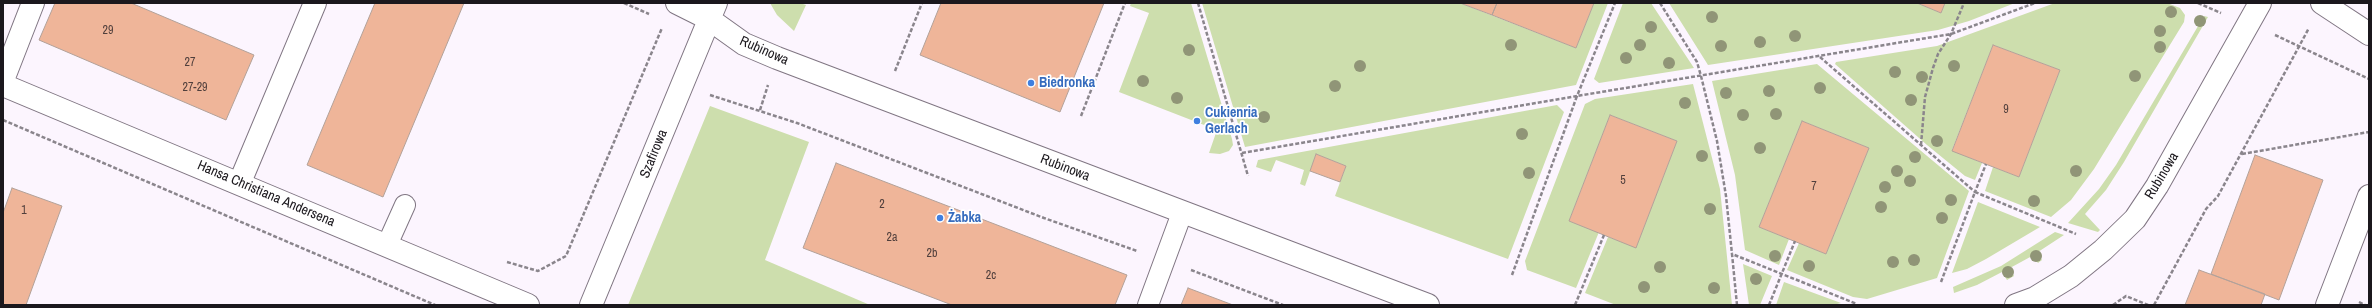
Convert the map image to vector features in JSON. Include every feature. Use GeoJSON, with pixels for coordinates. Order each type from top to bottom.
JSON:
{"type":"FeatureCollection","features":[{"type":"Feature","properties":{"kind":"street"},"geometry":{"type":"LineString","coordinates":[[3,80],[32,3]]}},
{"type":"Feature","properties":{"kind":"street"},"geometry":{"type":"LineString","coordinates":[[240,182],[315,3]]}},
{"type":"Feature","properties":{"kind":"street","name":"Rubinowa"},"geometry":{"type":"LineString","coordinates":[[2016,305],[2034,298],[2071,276],[2103,250],[2135,218],[2157,186],[2260,3]]}},
{"type":"Feature","properties":{"kind":"street"},"geometry":{"type":"LineString","coordinates":[[2322,3],[2369,34]]}},
{"type":"Feature","properties":{"kind":"street","name":"Rubinowa"},"geometry":{"type":"LineString","coordinates":[[671,12],[712,11],[744,44],[777,58],[1182,213],[1428,305]]}},
{"type":"Feature","properties":{"kind":"street","name":"Szafirowa"},"geometry":{"type":"LineString","coordinates":[[591,305],[712,11]]}},
{"type":"Feature","properties":{"kind":"street","name":"Hansa Christiana Andersena"},"geometry":{"type":"LineString","coordinates":[[3,84],[240,182],[528,305]]}},
{"type":"Feature","properties":{"kind":"street"},"geometry":{"type":"LineString","coordinates":[[2327,305],[2369,196]]}},
{"type":"Feature","properties":{"kind":"lane"},"geometry":{"type":"LineString","coordinates":[[387,245],[404,205]]}},
{"type":"Feature","properties":{"kind":"lane"},"geometry":{"type":"LineString","coordinates":[[1148,305],[1182,213]]}},
{"type":"Feature","properties":{"kind":"path"},"geometry":{"type":"LineString","coordinates":[[624,3],[651,15]]}},
{"type":"Feature","properties":{"kind":"path"},"geometry":{"type":"LineString","coordinates":[[894,74],[922,3]]}},
{"type":"Feature","properties":{"kind":"path"},"geometry":{"type":"LineString","coordinates":[[1081,116],[1125,3]]}},
{"type":"Feature","properties":{"kind":"path"},"geometry":{"type":"LineString","coordinates":[[1198,3],[1248,176]]}},
{"type":"Feature","properties":{"kind":"path"},"geometry":{"type":"LineString","coordinates":[[1512,275],[1578,96],[1615,3]]}},
{"type":"Feature","properties":{"kind":"path"},"geometry":{"type":"LineString","coordinates":[[1660,3],[1697,62],[1701,76],[1717,141],[1726,196],[1737,305]]}},
{"type":"Feature","properties":{"kind":"path"},"geometry":{"type":"LineString","coordinates":[[1921,145],[1924,97],[1938,54],[1951,34],[1964,3]]}},
{"type":"Feature","properties":{"kind":"path"},"geometry":{"type":"LineString","coordinates":[[1242,153],[1951,34],[2035,3]]}},
{"type":"Feature","properties":{"kind":"path"},"geometry":{"type":"LineString","coordinates":[[2198,3],[2226,16]]}},
{"type":"Feature","properties":{"kind":"path"},"geometry":{"type":"LineString","coordinates":[[503,261],[538,271],[566,256],[671,12]]}},
{"type":"Feature","properties":{"kind":"path"},"geometry":{"type":"LineString","coordinates":[[2272,34],[2369,79]]}},
{"type":"Feature","properties":{"kind":"path"},"geometry":{"type":"LineString","coordinates":[[2154,305],[2206,209],[2218,196],[2300,47]]}},
{"type":"Feature","properties":{"kind":"path"},"geometry":{"type":"LineString","coordinates":[[1820,57],[1975,192],[2055,225]]}},
{"type":"Feature","properties":{"kind":"path"},"geometry":{"type":"LineString","coordinates":[[760,110],[770,80]]}},
{"type":"Feature","properties":{"kind":"path"},"geometry":{"type":"LineString","coordinates":[[707,102],[710,95],[760,110],[1044,218],[1164,260],[1283,305]]}},
{"type":"Feature","properties":{"kind":"path"},"geometry":{"type":"LineString","coordinates":[[3,120],[436,305]]}},
{"type":"Feature","properties":{"kind":"path"},"geometry":{"type":"LineString","coordinates":[[2241,154],[2369,132]]}},
{"type":"Feature","properties":{"kind":"path"},"geometry":{"type":"LineString","coordinates":[[1941,282],[1986,164]]}},
{"type":"Feature","properties":{"kind":"path"},"geometry":{"type":"LineString","coordinates":[[1575,305],[1604,235]]}},
{"type":"Feature","properties":{"kind":"path"},"geometry":{"type":"LineString","coordinates":[[1769,305],[1795,242]]}},
{"type":"Feature","properties":{"kind":"path"},"geometry":{"type":"LineString","coordinates":[[1732,254],[1857,304]]}},
{"type":"Feature","properties":{"kind":"path"},"geometry":{"type":"LineString","coordinates":[[2113,305],[2126,296],[2148,305]]}},
{"type":"Feature","properties":{"kind":"green space"},"geometry":{"type":"Polygon","coordinates":[[[770,3],[800,3],[806,5],[794,31],[777,15],[770,3]]]}},
{"type":"Feature","properties":{"kind":"green space"},"geometry":{"type":"Polygon","coordinates":[[[1131,3],[1191,3],[1232,139],[1233,145],[1229,151],[1220,154],[1209,153],[1217,130],[1119,92],[1149,13],[1130,6],[1131,3]]]}},
{"type":"Feature","properties":{"kind":"green space"},"geometry":{"type":"Polygon","coordinates":[[[1202,3],[1460,3],[1576,48],[1594,3],[1608,3],[1576,85],[1245,147],[1202,3]]]}},
{"type":"Feature","properties":{"kind":"green space"},"geometry":{"type":"Polygon","coordinates":[[[1623,3],[1651,3],[1694,68],[1599,83],[1594,79],[1623,3]]]}},
{"type":"Feature","properties":{"kind":"green space"},"geometry":{"type":"Polygon","coordinates":[[[1669,3],[1917,3],[1941,13],[1945,3],[2015,3],[1969,21],[1938,30],[1708,65],[1669,3]]]}},
{"type":"Feature","properties":{"kind":"green space"},"geometry":{"type":"Polygon","coordinates":[[[2055,3],[2167,3],[2180,8],[2185,15],[2184,22],[2094,169],[2071,200],[2051,217],[1985,191],[1993,167],[2019,177],[2060,70],[1993,45],[1952,150],[1982,163],[1975,180],[1965,176],[1927,145],[1835,64],[1836,62],[1937,46],[2055,3]]]}},
{"type":"Feature","properties":{"kind":"green space"},"geometry":{"type":"Polygon","coordinates":[[[2204,16],[2208,17],[2124,162],[2106,190],[2085,214],[2100,230],[2098,232],[2068,223],[2099,189],[2116,165],[2204,16]]]}},
{"type":"Feature","properties":{"kind":"green space"},"geometry":{"type":"Polygon","coordinates":[[[1817,64],[1969,191],[1937,278],[1867,299],[1853,297],[1787,270],[1799,243],[1826,254],[1869,148],[1802,121],[1759,227],[1789,239],[1779,265],[1745,250],[1735,175],[1712,81],[1817,64]]]}},
{"type":"Feature","properties":{"kind":"green space"},"geometry":{"type":"Polygon","coordinates":[[[1693,84],[1720,189],[1732,305],[1616,305],[1585,293],[1608,237],[1636,247],[1677,141],[1610,115],[1569,221],[1599,232],[1576,288],[1527,270],[1525,261],[1585,104],[1595,99],[1693,84]]]}},
{"type":"Feature","properties":{"kind":"green space"},"geometry":{"type":"Polygon","coordinates":[[[1557,105],[1564,112],[1508,259],[1335,196],[1346,166],[1316,154],[1305,186],[1300,184],[1304,170],[1276,160],[1271,172],[1256,167],[1258,160],[1557,105]]]}},
{"type":"Feature","properties":{"kind":"green space"},"geometry":{"type":"Polygon","coordinates":[[[710,106],[809,142],[765,260],[870,305],[628,305],[710,106]]]}},
{"type":"Feature","properties":{"kind":"green space"},"geometry":{"type":"Polygon","coordinates":[[[1978,202],[2040,227],[1967,269],[1952,273],[1978,202]]]}},
{"type":"Feature","properties":{"kind":"green space"},"geometry":{"type":"Polygon","coordinates":[[[2055,232],[2064,235],[2038,252],[2042,260],[2038,263],[2032,256],[2010,268],[2014,276],[2007,280],[2002,272],[1977,285],[1954,293],[1953,287],[2001,266],[2055,232]]]}},
{"type":"Feature","properties":{"kind":"green space"},"geometry":{"type":"Polygon","coordinates":[[[1743,264],[1772,276],[1760,305],[1749,305],[1743,264]]]}},
{"type":"Feature","properties":{"kind":"green space"},"geometry":{"type":"Polygon","coordinates":[[[1784,282],[1841,303],[1833,305],[1776,305],[1784,282]]]}},
{"type":"Feature","properties":{"kind":"building"},"geometry":{"type":"Polygon","coordinates":[[[55,3],[131,3],[254,55],[226,120],[39,40],[55,3]]]}},
{"type":"Feature","properties":{"kind":"building"},"geometry":{"type":"Polygon","coordinates":[[[375,3],[464,3],[383,197],[307,165],[375,3]]]}},
{"type":"Feature","properties":{"kind":"building","name":"Biedronka"},"geometry":{"type":"Polygon","coordinates":[[[941,3],[1104,3],[1060,112],[920,55],[941,3]]]}},
{"type":"Feature","properties":{"kind":"building"},"geometry":{"type":"Polygon","coordinates":[[[1460,3],[1497,3],[1492,15],[1460,3]]]}},
{"type":"Feature","properties":{"kind":"building"},"geometry":{"type":"Polygon","coordinates":[[[1497,3],[1594,3],[1576,48],[1492,15],[1497,3]]]}},
{"type":"Feature","properties":{"kind":"building"},"geometry":{"type":"Polygon","coordinates":[[[1917,3],[1945,3],[1941,13],[1917,3]]]}},
{"type":"Feature","properties":{"kind":"building"},"geometry":{"type":"Polygon","coordinates":[[[1993,45],[2060,70],[2019,177],[1952,151],[1993,45]]]}},
{"type":"Feature","properties":{"kind":"building"},"geometry":{"type":"Polygon","coordinates":[[[1610,115],[1677,141],[1636,248],[1569,221],[1610,115]]]}},
{"type":"Feature","properties":{"kind":"building"},"geometry":{"type":"Polygon","coordinates":[[[1802,121],[1869,148],[1826,254],[1759,227],[1802,121]]]}},
{"type":"Feature","properties":{"kind":"building"},"geometry":{"type":"Polygon","coordinates":[[[1316,154],[1346,166],[1340,182],[1310,171],[1316,154]]]}},
{"type":"Feature","properties":{"kind":"building"},"geometry":{"type":"Polygon","coordinates":[[[2255,155],[2323,180],[2279,300],[2211,274],[2255,155]]]}},
{"type":"Feature","properties":{"kind":"building"},"geometry":{"type":"Polygon","coordinates":[[[836,163],[1127,275],[1115,305],[952,305],[803,248],[836,163]]]}},
{"type":"Feature","properties":{"kind":"building"},"geometry":{"type":"Polygon","coordinates":[[[12,188],[62,206],[26,305],[3,305],[3,213],[12,188]]]}},
{"type":"Feature","properties":{"kind":"building"},"geometry":{"type":"Polygon","coordinates":[[[2199,270],[2265,294],[2261,305],[2185,305],[2199,270]]]}},
{"type":"Feature","properties":{"kind":"building"},"geometry":{"type":"Polygon","coordinates":[[[1188,288],[1233,305],[1181,305],[1188,288]]]}},
{"type":"Feature","properties":{"kind":"place","name":"Biedronka"},"geometry":{"type":"Point","coordinates":[1031,83]}},
{"type":"Feature","properties":{"kind":"place","name":"Cukienria Gerlach"},"geometry":{"type":"Point","coordinates":[1197,121]}},
{"type":"Feature","properties":{"kind":"place","name":"Żabka"},"geometry":{"type":"Point","coordinates":[940,218]}}]}
